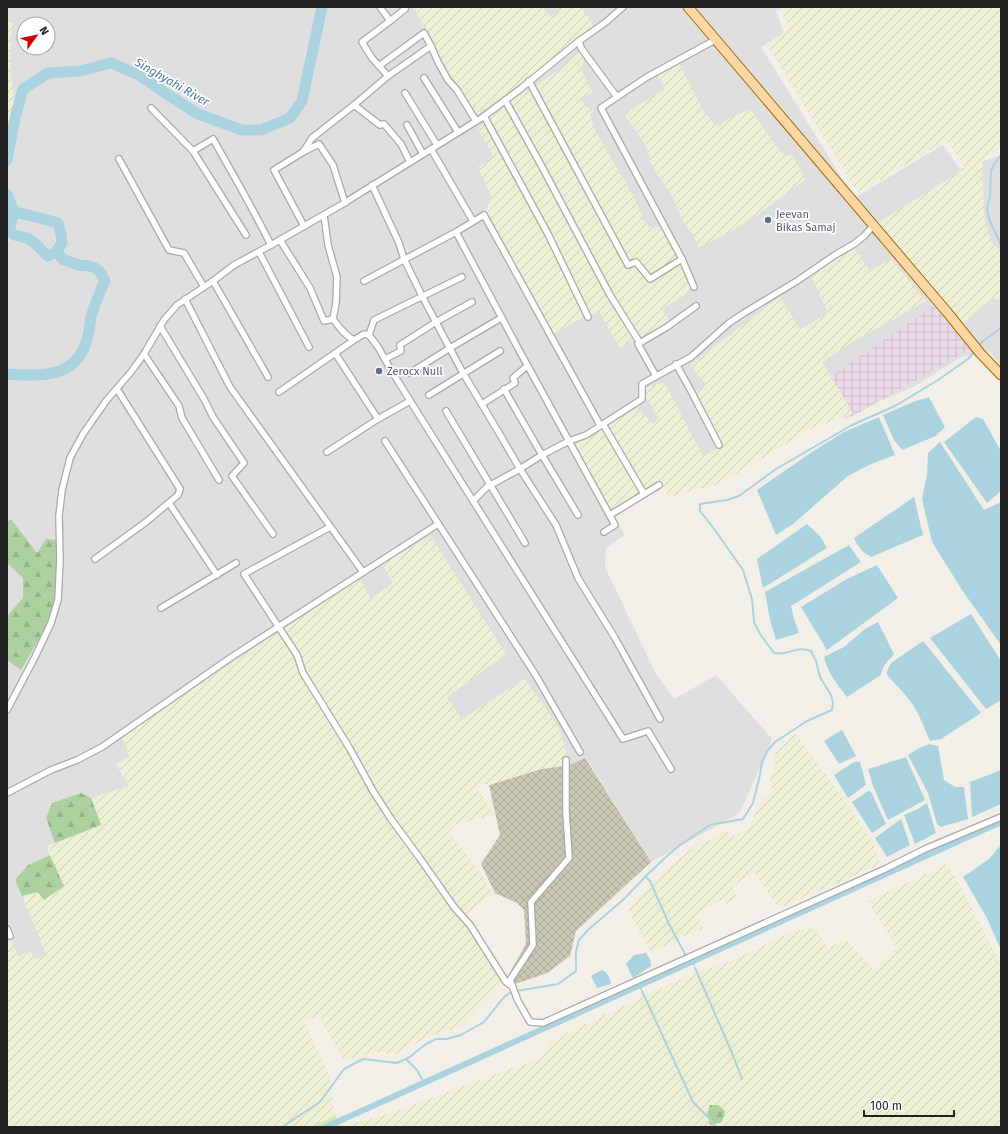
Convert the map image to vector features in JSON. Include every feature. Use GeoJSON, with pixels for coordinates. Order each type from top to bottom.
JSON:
{"type":"FeatureCollection","features":[{"type":"Feature","properties":{"kind":"main road"},"geometry":{"type":"LineString","coordinates":[[688,7],[980,353],[1001,375]]}},
{"type":"Feature","properties":{"kind":"street"},"geometry":{"type":"LineString","coordinates":[[380,7],[390,21]]}},
{"type":"Feature","properties":{"kind":"street"},"geometry":{"type":"LineString","coordinates":[[7,710],[51,624],[58,600],[60,560],[59,516],[62,490],[70,458],[83,434],[106,401],[131,372],[144,354],[164,320],[177,304],[213,281],[234,265],[271,246],[345,203],[484,116],[579,41],[606,22],[623,7]]}},
{"type":"Feature","properties":{"kind":"street"},"geometry":{"type":"LineString","coordinates":[[388,76],[362,42],[406,9]]}},
{"type":"Feature","properties":{"kind":"street"},"geometry":{"type":"LineString","coordinates":[[379,66],[424,33],[448,80],[457,90],[476,121]]}},
{"type":"Feature","properties":{"kind":"street"},"geometry":{"type":"LineString","coordinates":[[694,287],[682,259],[601,108],[648,77],[715,40]]}},
{"type":"Feature","properties":{"kind":"street"},"geometry":{"type":"LineString","coordinates":[[579,41],[581,48],[617,98]]}},
{"type":"Feature","properties":{"kind":"street"},"geometry":{"type":"LineString","coordinates":[[303,152],[312,138],[388,76],[431,46]]}},
{"type":"Feature","properties":{"kind":"street"},"geometry":{"type":"LineString","coordinates":[[424,78],[458,132]]}},
{"type":"Feature","properties":{"kind":"street"},"geometry":{"type":"LineString","coordinates":[[529,81],[628,265],[636,262],[650,279],[682,259]]}},
{"type":"Feature","properties":{"kind":"street"},"geometry":{"type":"LineString","coordinates":[[405,93],[437,145]]}},
{"type":"Feature","properties":{"kind":"street"},"geometry":{"type":"LineString","coordinates":[[505,100],[610,295],[640,343],[638,344],[656,376]]}},
{"type":"Feature","properties":{"kind":"street"},"geometry":{"type":"LineString","coordinates":[[354,105],[380,125],[384,124],[402,144],[410,162]]}},
{"type":"Feature","properties":{"kind":"street"},"geometry":{"type":"LineString","coordinates":[[151,108],[193,151],[246,235]]}},
{"type":"Feature","properties":{"kind":"street"},"geometry":{"type":"LineString","coordinates":[[484,116],[549,236],[588,317]]}},
{"type":"Feature","properties":{"kind":"street"},"geometry":{"type":"LineString","coordinates":[[407,125],[424,154]]}},
{"type":"Feature","properties":{"kind":"street"},"geometry":{"type":"LineString","coordinates":[[193,151],[213,139],[259,220],[271,246]]}},
{"type":"Feature","properties":{"kind":"street"},"geometry":{"type":"LineString","coordinates":[[304,226],[274,170],[303,152],[319,144],[333,165],[345,203]]}},
{"type":"Feature","properties":{"kind":"street"},"geometry":{"type":"LineString","coordinates":[[431,149],[473,221]]}},
{"type":"Feature","properties":{"kind":"street"},"geometry":{"type":"LineString","coordinates":[[119,159],[169,250],[184,253],[204,287]]}},
{"type":"Feature","properties":{"kind":"street"},"geometry":{"type":"LineString","coordinates":[[372,186],[399,243],[404,259],[450,348],[520,469],[556,525],[578,578],[615,638],[660,719]]}},
{"type":"Feature","properties":{"kind":"street"},"geometry":{"type":"LineString","coordinates":[[324,215],[328,244],[336,277],[336,303],[333,319],[342,330],[354,340]]}},
{"type":"Feature","properties":{"kind":"street"},"geometry":{"type":"LineString","coordinates":[[364,281],[456,232],[484,215],[602,425],[644,494]]}},
{"type":"Feature","properties":{"kind":"street"},"geometry":{"type":"LineString","coordinates":[[473,501],[487,486],[520,469],[542,455],[586,434],[642,399],[642,384],[692,356],[717,333],[744,313],[797,281],[834,255],[854,244],[874,226]]}},
{"type":"Feature","properties":{"kind":"street"},"geometry":{"type":"LineString","coordinates":[[456,232],[527,366],[615,525],[604,532]]}},
{"type":"Feature","properties":{"kind":"street"},"geometry":{"type":"LineString","coordinates":[[280,240],[310,288],[324,321],[333,319]]}},
{"type":"Feature","properties":{"kind":"street"},"geometry":{"type":"LineString","coordinates":[[259,252],[309,347]]}},
{"type":"Feature","properties":{"kind":"street"},"geometry":{"type":"LineString","coordinates":[[370,335],[374,320],[462,277]]}},
{"type":"Feature","properties":{"kind":"street"},"geometry":{"type":"LineString","coordinates":[[213,281],[268,377]]}},
{"type":"Feature","properties":{"kind":"street"},"geometry":{"type":"LineString","coordinates":[[185,299],[230,387],[362,572]]}},
{"type":"Feature","properties":{"kind":"street"},"geometry":{"type":"LineString","coordinates":[[385,359],[401,351],[400,345],[436,322],[472,302]]}},
{"type":"Feature","properties":{"kind":"street"},"geometry":{"type":"LineString","coordinates":[[640,343],[667,327],[696,306]]}},
{"type":"Feature","properties":{"kind":"street"},"geometry":{"type":"LineString","coordinates":[[410,373],[502,318]]}},
{"type":"Feature","properties":{"kind":"street"},"geometry":{"type":"LineString","coordinates":[[160,326],[213,416],[244,463],[232,476],[273,534]]}},
{"type":"Feature","properties":{"kind":"street"},"geometry":{"type":"LineString","coordinates":[[279,392],[354,340],[364,334],[370,335],[623,739],[648,731],[670,769]]}},
{"type":"Feature","properties":{"kind":"street"},"geometry":{"type":"LineString","coordinates":[[429,395],[500,351]]}},
{"type":"Feature","properties":{"kind":"street"},"geometry":{"type":"LineString","coordinates":[[335,353],[378,419]]}},
{"type":"Feature","properties":{"kind":"street"},"geometry":{"type":"LineString","coordinates":[[144,354],[179,406],[182,418],[219,480]]}},
{"type":"Feature","properties":{"kind":"street"},"geometry":{"type":"LineString","coordinates":[[676,364],[719,445]]}},
{"type":"Feature","properties":{"kind":"street"},"geometry":{"type":"LineString","coordinates":[[482,404],[515,383],[513,378],[527,366]]}},
{"type":"Feature","properties":{"kind":"street"},"geometry":{"type":"LineString","coordinates":[[95,560],[169,503],[178,495],[180,489],[117,388]]}},
{"type":"Feature","properties":{"kind":"street"},"geometry":{"type":"LineString","coordinates":[[504,389],[578,515]]}},
{"type":"Feature","properties":{"kind":"street"},"geometry":{"type":"LineString","coordinates":[[327,452],[378,419],[410,401]]}},
{"type":"Feature","properties":{"kind":"street"},"geometry":{"type":"LineString","coordinates":[[446,411],[526,543]]}},
{"type":"Feature","properties":{"kind":"street"},"geometry":{"type":"LineString","coordinates":[[385,440],[535,674],[580,752]]}},
{"type":"Feature","properties":{"kind":"street"},"geometry":{"type":"LineString","coordinates":[[610,515],[659,485]]}},
{"type":"Feature","properties":{"kind":"street"},"geometry":{"type":"LineString","coordinates":[[169,503],[217,575]]}},
{"type":"Feature","properties":{"kind":"street"},"geometry":{"type":"LineString","coordinates":[[7,794],[51,770],[77,760],[102,747],[233,656],[435,526]]}},
{"type":"Feature","properties":{"kind":"street"},"geometry":{"type":"LineString","coordinates":[[330,527],[244,574],[297,655],[303,673],[350,749],[380,802],[454,907],[470,925],[506,982],[512,986]]}},
{"type":"Feature","properties":{"kind":"street"},"geometry":{"type":"LineString","coordinates":[[161,608],[236,563]]}},
{"type":"Feature","properties":{"kind":"street"},"geometry":{"type":"LineString","coordinates":[[566,760],[566,812],[569,858],[531,902],[533,945],[510,980],[518,1001],[530,1022],[543,1023],[878,872],[925,849],[1001,817]]}},
{"type":"Feature","properties":{"kind":"street"},"geometry":{"type":"LineString","coordinates":[[7,929],[10,936]]}},
{"type":"Feature","properties":{"kind":"shaded area"},"geometry":{"type":"Polygon","coordinates":[[[7,7],[784,7],[776,11],[784,33],[761,47],[854,198],[943,145],[960,169],[1001,155],[1001,366],[989,351],[961,357],[915,386],[853,413],[822,362],[851,343],[891,259],[870,272],[828,313],[800,330],[780,297],[691,365],[707,385],[691,394],[719,448],[703,457],[659,419],[653,425],[614,517],[625,535],[606,548],[605,567],[655,672],[674,699],[716,675],[772,739],[740,813],[651,862],[586,758],[570,765],[558,726],[461,719],[446,697],[506,654],[382,564],[393,583],[371,599],[359,578],[130,757],[116,764],[129,786],[101,825],[47,846],[50,855],[28,865],[15,880],[47,954],[36,960],[19,957],[7,934],[7,7]]]}},
{"type":"Feature","properties":{"kind":"shaded area"},"geometry":{"type":"Polygon","coordinates":[[[413,7],[474,7],[477,10],[483,7],[542,7],[551,17],[563,7],[581,7],[594,26],[539,70],[476,115],[444,70],[434,43],[413,7]]]}},
{"type":"Feature","properties":{"kind":"shaded area"},"geometry":{"type":"Polygon","coordinates":[[[786,7],[1001,7],[1001,147],[982,162],[984,215],[991,241],[1001,252],[1001,302],[993,297],[962,324],[876,224],[966,168],[947,140],[858,193],[767,45],[789,28],[780,10],[786,7]]]}},
{"type":"Feature","properties":{"kind":"shaded area"},"geometry":{"type":"Polygon","coordinates":[[[7,17],[12,24],[10,61],[15,112],[7,135],[7,17]]]}},
{"type":"Feature","properties":{"kind":"shaded area"},"geometry":{"type":"Polygon","coordinates":[[[579,51],[584,55],[582,71],[592,92],[581,99],[586,107],[593,109],[590,115],[595,130],[634,197],[645,223],[650,227],[656,228],[662,226],[694,288],[662,309],[669,320],[655,332],[638,338],[620,348],[599,312],[578,320],[553,334],[539,311],[485,210],[492,199],[478,167],[488,162],[493,155],[478,130],[489,116],[505,104],[562,68],[579,51]]]}},
{"type":"Feature","properties":{"kind":"shaded area"},"geometry":{"type":"Polygon","coordinates":[[[678,61],[702,108],[714,124],[719,125],[750,109],[784,156],[792,155],[806,179],[760,213],[735,229],[699,248],[692,233],[682,219],[672,196],[652,166],[648,152],[642,140],[624,115],[664,90],[664,87],[656,74],[678,61]]]}},
{"type":"Feature","properties":{"kind":"shaded area"},"geometry":{"type":"Polygon","coordinates":[[[854,247],[870,271],[891,259],[926,301],[851,343],[822,362],[853,413],[811,429],[719,484],[670,498],[663,487],[614,517],[575,444],[637,408],[653,424],[659,419],[641,389],[664,382],[703,456],[719,448],[691,393],[707,385],[690,365],[780,297],[800,330],[828,313],[811,276],[854,247]]]}},
{"type":"Feature","properties":{"kind":"shaded area"},"geometry":{"type":"Polygon","coordinates":[[[934,306],[970,349],[846,420],[824,381],[934,306]]]}},
{"type":"Feature","properties":{"kind":"shaded area"},"geometry":{"type":"Polygon","coordinates":[[[431,536],[506,654],[447,697],[462,719],[525,679],[558,726],[570,765],[541,769],[489,785],[478,784],[477,788],[495,815],[454,825],[449,832],[481,873],[492,894],[466,915],[507,978],[461,1028],[438,1033],[398,1054],[379,1052],[344,1060],[318,1015],[304,1021],[329,1075],[335,1116],[311,1127],[7,1127],[7,934],[19,957],[29,950],[36,959],[46,954],[22,896],[63,886],[47,846],[101,825],[91,798],[129,786],[116,764],[130,757],[121,736],[360,578],[371,599],[393,583],[382,564],[431,536]]]}},
{"type":"Feature","properties":{"kind":"shaded area"},"geometry":{"type":"Polygon","coordinates":[[[796,734],[853,812],[871,840],[881,864],[779,908],[755,873],[732,886],[737,897],[726,904],[722,899],[697,915],[704,929],[679,938],[651,953],[628,910],[633,901],[653,886],[654,882],[663,871],[701,840],[710,840],[725,830],[732,837],[749,827],[761,799],[773,790],[769,776],[775,767],[775,754],[792,736],[796,734]]]}},
{"type":"Feature","properties":{"kind":"shaded area"},"geometry":{"type":"Polygon","coordinates":[[[585,758],[651,862],[576,931],[570,956],[547,973],[515,984],[508,976],[526,944],[524,910],[517,903],[495,893],[481,864],[500,835],[489,785],[541,769],[570,765],[585,758]]]}},
{"type":"Feature","properties":{"kind":"shaded area"},"geometry":{"type":"Polygon","coordinates":[[[947,864],[964,893],[1001,965],[1001,1127],[342,1127],[396,1111],[541,1059],[552,1040],[690,975],[726,963],[794,931],[814,928],[828,948],[846,939],[873,969],[897,948],[868,901],[947,864]]]}},
{"type":"Feature","properties":{"kind":"green space"},"geometry":{"type":"Polygon","coordinates":[[[11,519],[37,553],[46,539],[57,540],[57,565],[54,600],[47,625],[21,670],[7,660],[7,616],[23,598],[23,578],[7,563],[7,522],[11,519]]]}},
{"type":"Feature","properties":{"kind":"green space"},"geometry":{"type":"Polygon","coordinates":[[[81,793],[91,798],[101,825],[55,843],[46,818],[52,803],[81,793]]]}},
{"type":"Feature","properties":{"kind":"green space"},"geometry":{"type":"Polygon","coordinates":[[[50,855],[64,886],[44,900],[38,892],[22,896],[15,880],[28,865],[50,855]]]}},
{"type":"Feature","properties":{"kind":"green space"},"geometry":{"type":"Polygon","coordinates":[[[710,1105],[718,1105],[725,1111],[722,1122],[710,1125],[707,1113],[710,1105]]]}},
{"type":"Feature","properties":{"kind":"green space"},"geometry":{"type":"Polygon","coordinates":[[[335,1116],[341,1127],[311,1127],[335,1116]]]}},
{"type":"Feature","properties":{"kind":"water"},"geometry":{"type":"Polygon","coordinates":[[[929,397],[945,427],[936,436],[902,450],[894,440],[883,415],[929,397]]]}},
{"type":"Feature","properties":{"kind":"water"},"geometry":{"type":"Polygon","coordinates":[[[879,417],[895,455],[871,464],[848,476],[793,524],[776,535],[757,490],[844,432],[879,417]]]}},
{"type":"Feature","properties":{"kind":"water"},"geometry":{"type":"Polygon","coordinates":[[[976,417],[983,419],[1001,451],[1001,491],[987,503],[944,442],[976,417]]]}},
{"type":"Feature","properties":{"kind":"water"},"geometry":{"type":"Polygon","coordinates":[[[940,442],[984,510],[1001,502],[1001,645],[962,590],[932,542],[922,499],[927,474],[928,453],[940,442]]]}},
{"type":"Feature","properties":{"kind":"water"},"geometry":{"type":"Polygon","coordinates":[[[914,497],[923,535],[871,557],[859,547],[854,538],[914,497]]]}},
{"type":"Feature","properties":{"kind":"water"},"geometry":{"type":"Polygon","coordinates":[[[807,524],[820,536],[827,548],[763,588],[757,559],[807,524]]]}},
{"type":"Feature","properties":{"kind":"water"},"geometry":{"type":"Polygon","coordinates":[[[849,545],[861,562],[791,606],[799,633],[776,640],[770,620],[765,592],[849,545]]]}},
{"type":"Feature","properties":{"kind":"water"},"geometry":{"type":"Polygon","coordinates":[[[877,565],[898,598],[827,650],[801,607],[847,579],[877,565]]]}},
{"type":"Feature","properties":{"kind":"water"},"geometry":{"type":"Polygon","coordinates":[[[971,614],[1001,661],[1001,700],[986,709],[930,638],[971,614]]]}},
{"type":"Feature","properties":{"kind":"water"},"geometry":{"type":"Polygon","coordinates":[[[878,622],[894,654],[884,666],[881,675],[847,697],[830,673],[824,657],[844,647],[865,629],[878,622]]]}},
{"type":"Feature","properties":{"kind":"water"},"geometry":{"type":"Polygon","coordinates":[[[923,641],[981,713],[941,739],[930,741],[911,702],[886,673],[891,663],[923,641]]]}},
{"type":"Feature","properties":{"kind":"water"},"geometry":{"type":"Polygon","coordinates":[[[842,730],[856,756],[839,764],[824,741],[842,730]]]}},
{"type":"Feature","properties":{"kind":"water"},"geometry":{"type":"Polygon","coordinates":[[[929,744],[938,746],[944,780],[955,787],[964,787],[968,819],[941,827],[937,824],[928,793],[908,755],[929,744]]]}},
{"type":"Feature","properties":{"kind":"water"},"geometry":{"type":"Polygon","coordinates":[[[906,757],[925,800],[888,820],[873,786],[868,769],[906,757]]]}},
{"type":"Feature","properties":{"kind":"water"},"geometry":{"type":"Polygon","coordinates":[[[854,762],[860,762],[866,785],[848,798],[834,775],[854,762]]]}},
{"type":"Feature","properties":{"kind":"water"},"geometry":{"type":"Polygon","coordinates":[[[1001,770],[1001,804],[972,817],[970,782],[1001,770]]]}},
{"type":"Feature","properties":{"kind":"water"},"geometry":{"type":"Polygon","coordinates":[[[868,791],[871,792],[886,824],[872,833],[852,802],[868,791]]]}},
{"type":"Feature","properties":{"kind":"water"},"geometry":{"type":"Polygon","coordinates":[[[927,803],[936,833],[915,844],[904,815],[927,803]]]}},
{"type":"Feature","properties":{"kind":"water"},"geometry":{"type":"Polygon","coordinates":[[[901,819],[910,845],[887,857],[875,838],[901,819]]]}},
{"type":"Feature","properties":{"kind":"water"},"geometry":{"type":"Polygon","coordinates":[[[1001,845],[1001,950],[987,918],[963,877],[989,859],[1001,845]]]}},
{"type":"Feature","properties":{"kind":"water"},"geometry":{"type":"Polygon","coordinates":[[[646,953],[650,959],[651,966],[633,978],[626,964],[634,955],[646,953]]]}},
{"type":"Feature","properties":{"kind":"water"},"geometry":{"type":"Polygon","coordinates":[[[602,970],[608,976],[611,984],[597,988],[591,976],[602,970]]]}},
{"type":"Feature","properties":{"kind":"waterway","name":"Singhyahi River"},"geometry":{"type":"LineString","coordinates":[[7,160],[15,118],[23,89],[48,73],[80,71],[111,63],[139,75],[198,114],[242,130],[261,130],[290,118],[302,101],[322,7]]}},
{"type":"Feature","properties":{"kind":"waterway"},"geometry":{"type":"LineString","coordinates":[[1001,155],[991,171],[990,197],[987,208],[989,219],[1001,245]]}},
{"type":"Feature","properties":{"kind":"waterway","name":"Singhyahi River"},"geometry":{"type":"LineString","coordinates":[[7,194],[14,212],[58,223],[62,243],[57,251],[62,259],[79,265],[95,268],[100,272],[105,281],[91,316],[87,340],[81,354],[76,360],[64,369],[47,374],[7,374]]}},
{"type":"Feature","properties":{"kind":"waterway","name":"Singhyahi River"},"geometry":{"type":"LineString","coordinates":[[14,212],[10,229],[13,234],[32,241],[48,256],[57,251]]}},
{"type":"Feature","properties":{"kind":"waterway"},"geometry":{"type":"LineString","coordinates":[[978,346],[1001,328]]}},
{"type":"Feature","properties":{"kind":"waterway"},"geometry":{"type":"LineString","coordinates":[[516,991],[558,984],[576,971],[576,951],[579,940],[588,930],[624,899],[647,875],[680,845],[710,825],[743,819],[753,803],[762,762],[768,750],[775,742],[807,721],[832,710],[833,703],[831,695],[820,677],[816,661],[811,651],[800,649],[783,653],[774,653],[760,634],[754,622],[752,599],[743,570],[700,511],[700,504],[727,500],[739,496],[776,469],[852,425],[895,406],[938,380],[968,359],[975,351]]}},
{"type":"Feature","properties":{"kind":"waterway"},"geometry":{"type":"LineString","coordinates":[[326,1127],[1001,822]]}},
{"type":"Feature","properties":{"kind":"waterway"},"geometry":{"type":"LineString","coordinates":[[645,876],[650,881],[669,924],[686,956]]}},
{"type":"Feature","properties":{"kind":"waterway"},"geometry":{"type":"LineString","coordinates":[[695,968],[742,1079]]}},
{"type":"Feature","properties":{"kind":"waterway"},"geometry":{"type":"LineString","coordinates":[[642,991],[693,1102],[710,1119],[715,1127]]}},
{"type":"Feature","properties":{"kind":"waterway"},"geometry":{"type":"LineString","coordinates":[[282,1127],[320,1102],[344,1069],[363,1059],[397,1063],[410,1057],[426,1044],[436,1039],[446,1039],[461,1035],[484,1022],[504,997],[511,992]]}},
{"type":"Feature","properties":{"kind":"waterway"},"geometry":{"type":"LineString","coordinates":[[406,1059],[417,1070],[424,1083]]}},
{"type":"Feature","properties":{"kind":"place","name":"Jeevan Bikas Samaj"},"geometry":{"type":"Point","coordinates":[768,220]}},
{"type":"Feature","properties":{"kind":"place","name":"Zerocx Null"},"geometry":{"type":"Point","coordinates":[379,371]}}]}
